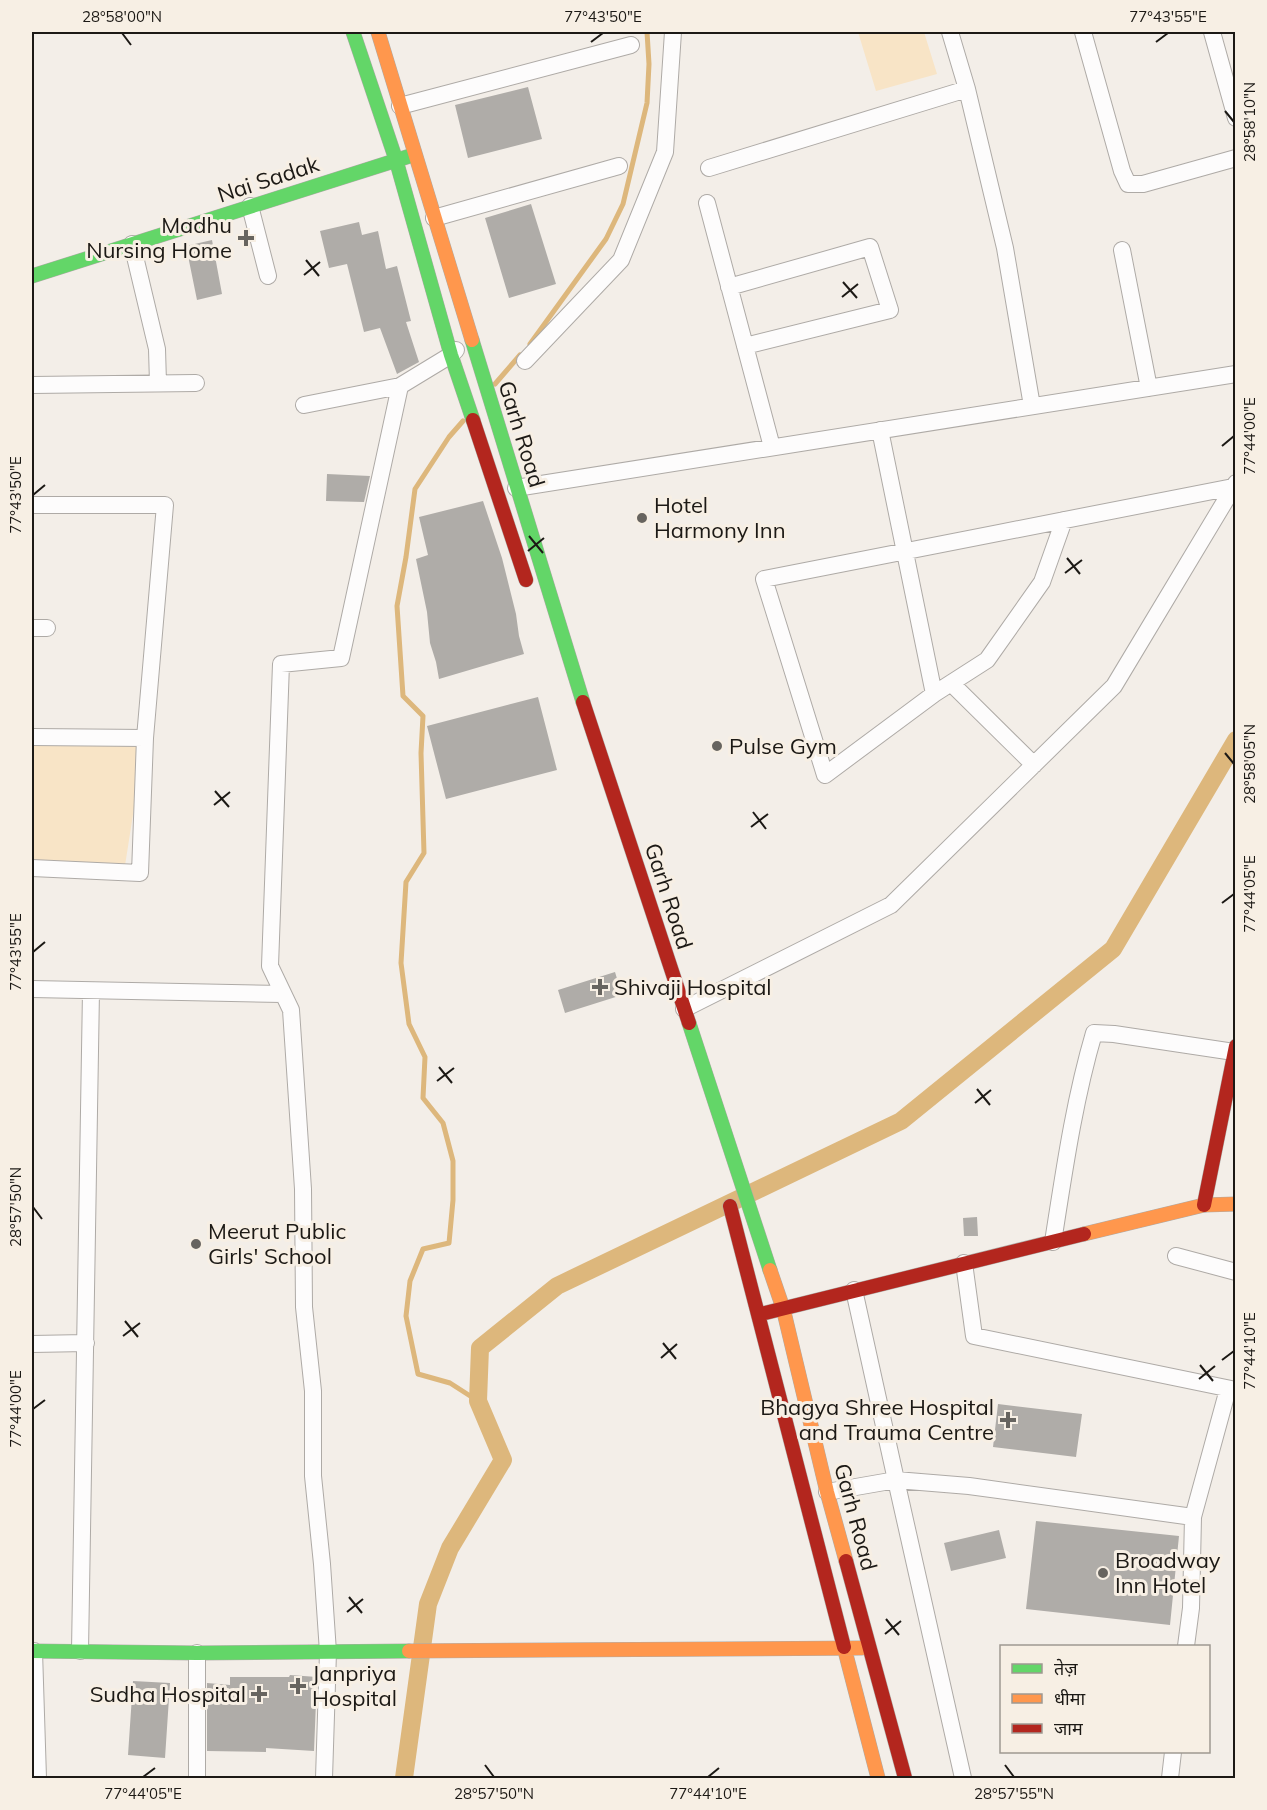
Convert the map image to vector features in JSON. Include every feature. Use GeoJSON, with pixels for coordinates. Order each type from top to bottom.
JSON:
{"type":"FeatureCollection","features":[{"type":"Feature","properties":{"kind":"main road","name":"Garh Road"},"geometry":{"type":"LineString","coordinates":[[353,32],[396,160],[453,363],[529,589]]}},
{"type":"Feature","properties":{"kind":"main road","name":"Garh Road"},"geometry":{"type":"LineString","coordinates":[[378,32],[516,488],[551,617],[642,881],[783,1308],[827,1492],[905,1779]]}},
{"type":"Feature","properties":{"kind":"main road","name":"Nai Sadak"},"geometry":{"type":"LineString","coordinates":[[32,276],[415,154]]}},
{"type":"Feature","properties":{"kind":"main road"},"geometry":{"type":"LineString","coordinates":[[496,492],[516,488]]}},
{"type":"Feature","properties":{"kind":"main road"},"geometry":{"type":"LineString","coordinates":[[628,886],[642,881]]}},
{"type":"Feature","properties":{"kind":"main road"},"geometry":{"type":"LineString","coordinates":[[1204,1205],[1235,1049]]}},
{"type":"Feature","properties":{"kind":"main road","name":"Garh Road"},"geometry":{"type":"LineString","coordinates":[[726,1194],[737,1228],[878,1779]]}},
{"type":"Feature","properties":{"kind":"main road"},"geometry":{"type":"LineString","coordinates":[[759,1315],[1204,1205],[1236,1204]]}},
{"type":"Feature","properties":{"kind":"main road"},"geometry":{"type":"LineString","coordinates":[[33,1651],[197,1653],[871,1648]]}},
{"type":"Feature","properties":{"kind":"street"},"geometry":{"type":"LineString","coordinates":[[525,361],[621,261],[665,152],[676,32]]}},
{"type":"Feature","properties":{"kind":"street"},"geometry":{"type":"LineString","coordinates":[[950,32],[967,89],[1005,248],[1032,406]]}},
{"type":"Feature","properties":{"kind":"street"},"geometry":{"type":"LineString","coordinates":[[1083,32],[1122,171],[1128,184],[1143,184],[1236,158]]}},
{"type":"Feature","properties":{"kind":"street"},"geometry":{"type":"LineString","coordinates":[[1212,32],[1236,118]]}},
{"type":"Feature","properties":{"kind":"street"},"geometry":{"type":"LineString","coordinates":[[400,106],[631,45]]}},
{"type":"Feature","properties":{"kind":"street"},"geometry":{"type":"LineString","coordinates":[[709,168],[967,89]]}},
{"type":"Feature","properties":{"kind":"street"},"geometry":{"type":"LineString","coordinates":[[434,218],[619,166]]}},
{"type":"Feature","properties":{"kind":"street"},"geometry":{"type":"LineString","coordinates":[[707,203],[772,447]]}},
{"type":"Feature","properties":{"kind":"street"},"geometry":{"type":"LineString","coordinates":[[250,206],[268,276]]}},
{"type":"Feature","properties":{"kind":"street"},"geometry":{"type":"LineString","coordinates":[[132,244],[157,349],[158,383]]}},
{"type":"Feature","properties":{"kind":"street"},"geometry":{"type":"LineString","coordinates":[[729,287],[870,247],[890,310],[745,346]]}},
{"type":"Feature","properties":{"kind":"street"},"geometry":{"type":"LineString","coordinates":[[1122,250],[1149,388]]}},
{"type":"Feature","properties":{"kind":"street"},"geometry":{"type":"LineString","coordinates":[[304,405],[400,386],[453,363],[470,336]]}},
{"type":"Feature","properties":{"kind":"street"},"geometry":{"type":"LineString","coordinates":[[516,488],[1236,374]]}},
{"type":"Feature","properties":{"kind":"street"},"geometry":{"type":"LineString","coordinates":[[32,385],[196,383]]}},
{"type":"Feature","properties":{"kind":"street"},"geometry":{"type":"LineString","coordinates":[[324,1779],[328,1652],[313,1476],[313,1391],[304,1307],[303,1189],[291,1010],[270,966],[281,664],[341,658],[400,386]]}},
{"type":"Feature","properties":{"kind":"street"},"geometry":{"type":"LineString","coordinates":[[880,430],[934,694]]}},
{"type":"Feature","properties":{"kind":"street"},"geometry":{"type":"LineString","coordinates":[[1064,520],[1042,582],[987,660],[934,694],[825,775],[764,579],[1234,485]]}},
{"type":"Feature","properties":{"kind":"street"},"geometry":{"type":"LineString","coordinates":[[684,1008],[891,905],[1114,686],[1234,485]]}},
{"type":"Feature","properties":{"kind":"street"},"geometry":{"type":"LineString","coordinates":[[32,505],[165,505],[145,738],[140,873],[32,868]]}},
{"type":"Feature","properties":{"kind":"street"},"geometry":{"type":"LineString","coordinates":[[951,683],[1034,765]]}},
{"type":"Feature","properties":{"kind":"street"},"geometry":{"type":"LineString","coordinates":[[32,737],[145,738]]}},
{"type":"Feature","properties":{"kind":"street"},"geometry":{"type":"LineString","coordinates":[[32,989],[282,994]]}},
{"type":"Feature","properties":{"kind":"street"},"geometry":{"type":"LineString","coordinates":[[80,1651],[91,991]]}},
{"type":"Feature","properties":{"kind":"street"},"geometry":{"type":"LineString","coordinates":[[1053,1242],[1067,1154],[1085,1065],[1094,1033],[1235,1049]]}},
{"type":"Feature","properties":{"kind":"street"},"geometry":{"type":"LineString","coordinates":[[1176,1256],[1236,1272]]}},
{"type":"Feature","properties":{"kind":"street"},"geometry":{"type":"LineString","coordinates":[[964,1263],[974,1336],[1232,1389],[1193,1517],[1191,1608],[1186,1645]]}},
{"type":"Feature","properties":{"kind":"street"},"geometry":{"type":"LineString","coordinates":[[854,1290],[963,1779]]}},
{"type":"Feature","properties":{"kind":"street"},"geometry":{"type":"LineString","coordinates":[[32,1344],[86,1343]]}},
{"type":"Feature","properties":{"kind":"street"},"geometry":{"type":"LineString","coordinates":[[827,1492],[896,1480],[969,1486],[1193,1517]]}},
{"type":"Feature","properties":{"kind":"street"},"geometry":{"type":"LineString","coordinates":[[33,1651],[38,1779]]}},
{"type":"Feature","properties":{"kind":"street"},"geometry":{"type":"LineString","coordinates":[[196,1779],[197,1653]]}},
{"type":"Feature","properties":{"kind":"street"},"geometry":{"type":"LineString","coordinates":[[1170,1779],[1173,1753]]}},
{"type":"Feature","properties":{"kind":"shaded area"},"geometry":{"type":"Polygon","coordinates":[[[858,32],[924,32],[937,74],[876,91],[858,32]]]}},
{"type":"Feature","properties":{"kind":"shaded area"},"geometry":{"type":"Polygon","coordinates":[[[32,737],[145,738],[124,872],[32,868],[32,737]]]}},
{"type":"Feature","properties":{"kind":"building"},"geometry":{"type":"Polygon","coordinates":[[[528,87],[542,139],[468,158],[455,105],[528,87]]]}},
{"type":"Feature","properties":{"kind":"building"},"geometry":{"type":"Polygon","coordinates":[[[531,204],[556,284],[509,298],[485,218],[531,204]]]}},
{"type":"Feature","properties":{"kind":"building"},"geometry":{"type":"Polygon","coordinates":[[[359,222],[362,235],[378,231],[386,269],[397,266],[411,321],[406,322],[419,362],[397,374],[380,328],[364,332],[347,264],[329,268],[320,231],[359,222]]]}},
{"type":"Feature","properties":{"kind":"building"},"geometry":{"type":"Polygon","coordinates":[[[212,240],[222,294],[197,300],[186,246],[212,240]]]}},
{"type":"Feature","properties":{"kind":"building"},"geometry":{"type":"Polygon","coordinates":[[[327,474],[370,476],[364,502],[326,501],[327,474]]]}},
{"type":"Feature","properties":{"kind":"building"},"geometry":{"type":"Polygon","coordinates":[[[483,501],[502,558],[524,654],[439,679],[430,643],[427,612],[416,559],[428,555],[419,517],[483,501]]]}},
{"type":"Feature","properties":{"kind":"building"},"geometry":{"type":"Polygon","coordinates":[[[538,697],[557,770],[446,799],[427,726],[538,697]]]}},
{"type":"Feature","properties":{"kind":"building"},"geometry":{"type":"Polygon","coordinates":[[[615,972],[622,995],[565,1013],[558,990],[615,972]]]}},
{"type":"Feature","properties":{"kind":"building"},"geometry":{"type":"Polygon","coordinates":[[[977,1217],[978,1236],[964,1236],[963,1218],[977,1217]]]}},
{"type":"Feature","properties":{"kind":"building"},"geometry":{"type":"Polygon","coordinates":[[[998,1404],[1082,1414],[1076,1457],[993,1447],[998,1404]]]}},
{"type":"Feature","properties":{"kind":"building","name":"Broadway Inn Hotel"},"geometry":{"type":"Polygon","coordinates":[[[1036,1521],[1179,1536],[1170,1625],[1026,1609],[1036,1521]]]}},
{"type":"Feature","properties":{"kind":"building"},"geometry":{"type":"Polygon","coordinates":[[[999,1530],[1006,1558],[951,1571],[944,1543],[999,1530]]]}},
{"type":"Feature","properties":{"kind":"building"},"geometry":{"type":"Polygon","coordinates":[[[290,1675],[317,1677],[314,1751],[266,1748],[266,1752],[207,1751],[207,1683],[230,1685],[230,1677],[289,1677],[290,1675]]]}},
{"type":"Feature","properties":{"kind":"building"},"geometry":{"type":"Polygon","coordinates":[[[133,1681],[170,1683],[165,1758],[128,1755],[133,1681]]]}},
{"type":"Feature","properties":{"kind":"waterway"},"geometry":{"type":"LineString","coordinates":[[530,344],[606,239],[623,204],[647,103],[649,64],[647,32]]}},
{"type":"Feature","properties":{"kind":"waterway"},"geometry":{"type":"LineString","coordinates":[[495,384],[520,355]]}},
{"type":"Feature","properties":{"kind":"waterway"},"geometry":{"type":"LineString","coordinates":[[463,421],[449,437],[415,489],[397,606],[403,696],[423,716],[421,753],[424,853],[406,882],[401,963],[409,1024],[425,1057],[423,1098],[443,1123],[453,1161],[453,1200],[449,1243],[423,1249],[410,1281],[406,1316],[418,1374],[450,1383],[478,1401]]}},
{"type":"Feature","properties":{"kind":"waterway"},"geometry":{"type":"LineString","coordinates":[[404,1778],[428,1604],[450,1548],[503,1460],[478,1401],[480,1348],[557,1286],[901,1121],[1113,949],[1236,740]]}},
{"type":"Feature","properties":{"kind":"traffic: fast"},"geometry":{"type":"LineString","coordinates":[[353,32],[396,160],[451,355],[473,420]]}},
{"type":"Feature","properties":{"kind":"traffic: fast"},"geometry":{"type":"LineString","coordinates":[[32,276],[413,155]]}},
{"type":"Feature","properties":{"kind":"traffic: fast"},"geometry":{"type":"LineString","coordinates":[[472,340],[583,702]]}},
{"type":"Feature","properties":{"kind":"traffic: fast"},"geometry":{"type":"LineString","coordinates":[[689,1023],[770,1270]]}},
{"type":"Feature","properties":{"kind":"traffic: fast"},"geometry":{"type":"LineString","coordinates":[[32,1651],[197,1653],[409,1651]]}},
{"type":"Feature","properties":{"kind":"traffic: slow"},"geometry":{"type":"LineString","coordinates":[[378,32],[472,340]]}},
{"type":"Feature","properties":{"kind":"traffic: slow"},"geometry":{"type":"LineString","coordinates":[[1084,1234],[1204,1205],[1236,1204]]}},
{"type":"Feature","properties":{"kind":"traffic: slow"},"geometry":{"type":"LineString","coordinates":[[770,1270],[783,1308],[846,1561]]}},
{"type":"Feature","properties":{"kind":"traffic: slow"},"geometry":{"type":"LineString","coordinates":[[844,1647],[878,1778]]}},
{"type":"Feature","properties":{"kind":"traffic: slow"},"geometry":{"type":"LineString","coordinates":[[409,1651],[862,1648]]}},
{"type":"Feature","properties":{"kind":"traffic: jam"},"geometry":{"type":"LineString","coordinates":[[473,420],[526,580]]}},
{"type":"Feature","properties":{"kind":"traffic: jam"},"geometry":{"type":"LineString","coordinates":[[583,702],[689,1023]]}},
{"type":"Feature","properties":{"kind":"traffic: jam"},"geometry":{"type":"LineString","coordinates":[[1204,1205],[1236,1046]]}},
{"type":"Feature","properties":{"kind":"traffic: jam"},"geometry":{"type":"LineString","coordinates":[[730,1206],[844,1647]]}},
{"type":"Feature","properties":{"kind":"traffic: jam"},"geometry":{"type":"LineString","coordinates":[[765,1313],[1084,1234]]}},
{"type":"Feature","properties":{"kind":"traffic: jam"},"geometry":{"type":"LineString","coordinates":[[846,1561],[905,1778]]}},
{"type":"Feature","properties":{"kind":"place","name":"Madhu Nursing Home"},"geometry":{"type":"Point","coordinates":[246,238]}},
{"type":"Feature","properties":{"kind":"place","name":"Hotel Harmony Inn"},"geometry":{"type":"Point","coordinates":[642,518]}},
{"type":"Feature","properties":{"kind":"place","name":"Pulse Gym"},"geometry":{"type":"Point","coordinates":[717,746]}},
{"type":"Feature","properties":{"kind":"place","name":"Shivaji Hospital"},"geometry":{"type":"Point","coordinates":[600,987]}},
{"type":"Feature","properties":{"kind":"place","name":"Meerut Public Girls' School"},"geometry":{"type":"Point","coordinates":[196,1244]}},
{"type":"Feature","properties":{"kind":"place","name":"Bhagya Shree Hospital and Trauma Centre"},"geometry":{"type":"Point","coordinates":[1008,1420]}},
{"type":"Feature","properties":{"kind":"place","name":"Broadway Inn Hotel"},"geometry":{"type":"Point","coordinates":[1103,1573]}},
{"type":"Feature","properties":{"kind":"place","name":"Janpriya Hospital"},"geometry":{"type":"Point","coordinates":[298,1686]}},
{"type":"Feature","properties":{"kind":"place","name":"Sudha Hospital"},"geometry":{"type":"Point","coordinates":[259,1694]}}]}
